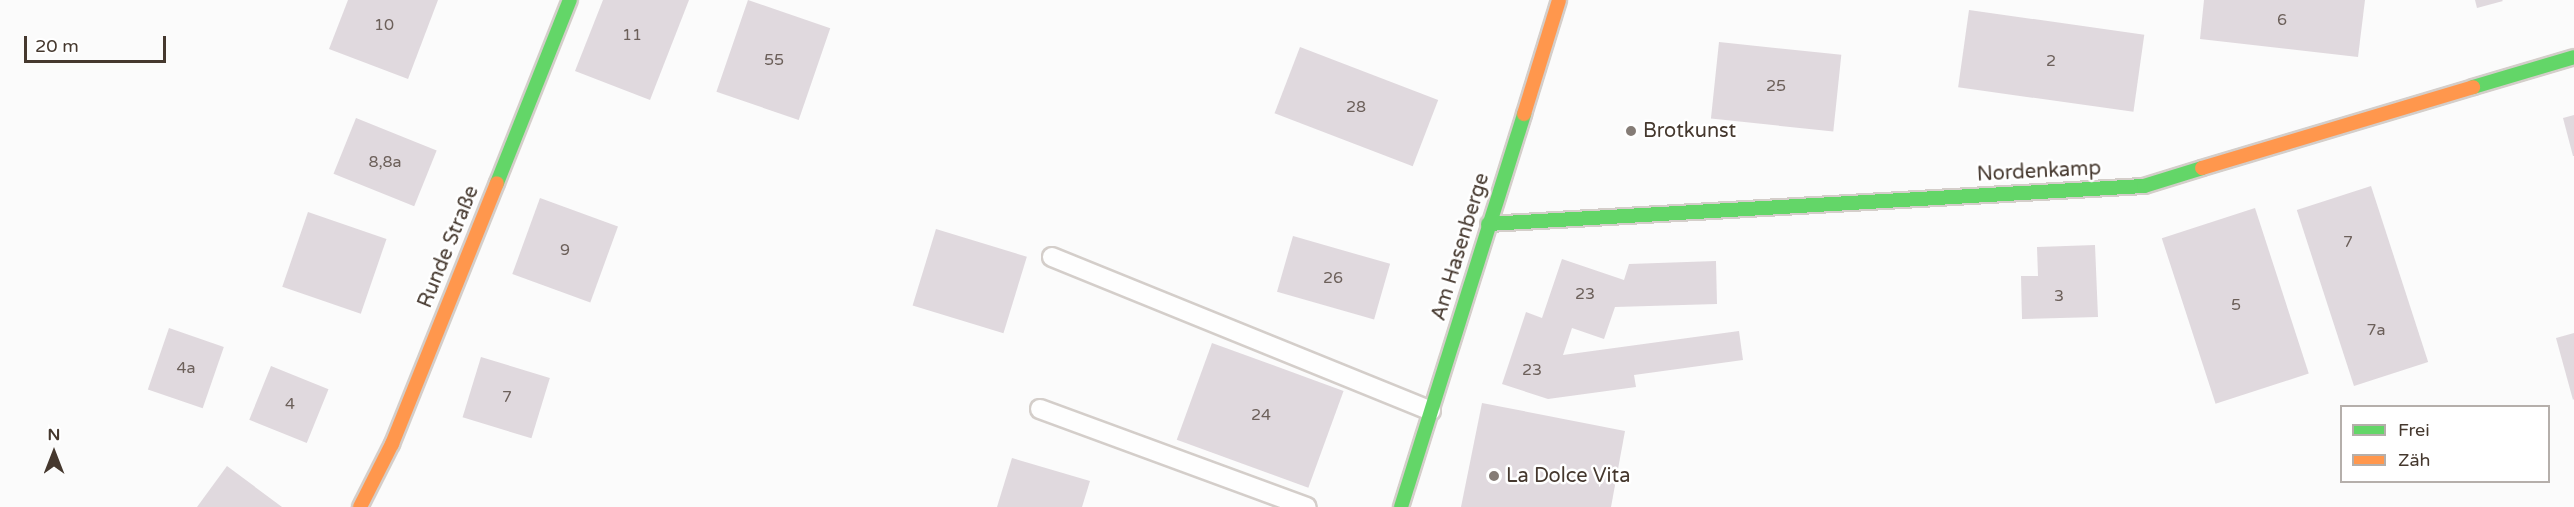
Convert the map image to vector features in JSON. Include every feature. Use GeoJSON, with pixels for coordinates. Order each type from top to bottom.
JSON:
{"type":"FeatureCollection","features":[{"type":"Feature","properties":{"kind":"street","name":"Runde Straße"},"geometry":{"type":"LineString","coordinates":[[360,507],[392,444],[570,0]]}},
{"type":"Feature","properties":{"kind":"street","name":"Am Hasenberge"},"geometry":{"type":"LineString","coordinates":[[1401,507],[1559,0]]}},
{"type":"Feature","properties":{"kind":"street","name":"Nordenkamp"},"geometry":{"type":"LineString","coordinates":[[1488,224],[2144,186],[2574,57]]}},
{"type":"Feature","properties":{"kind":"lane"},"geometry":{"type":"LineString","coordinates":[[1052,257],[1431,411]]}},
{"type":"Feature","properties":{"kind":"lane"},"geometry":{"type":"LineString","coordinates":[[1040,410],[1307,507]]}},
{"type":"Feature","properties":{"kind":"building"},"geometry":{"type":"Polygon","coordinates":[[[348,0],[438,0],[408,79],[329,49],[348,0]]]}},
{"type":"Feature","properties":{"kind":"building"},"geometry":{"type":"Polygon","coordinates":[[[603,0],[689,0],[650,100],[575,71],[603,0]]]}},
{"type":"Feature","properties":{"kind":"building"},"geometry":{"type":"Polygon","coordinates":[[[748,0],[830,28],[799,120],[716,92],[748,0]]]}},
{"type":"Feature","properties":{"kind":"building"},"geometry":{"type":"Polygon","coordinates":[[[2204,0],[2365,0],[2358,57],[2200,39],[2204,0]]]}},
{"type":"Feature","properties":{"kind":"building"},"geometry":{"type":"Polygon","coordinates":[[[2475,0],[2502,0],[2503,1],[2477,8],[2475,0]]]}},
{"type":"Feature","properties":{"kind":"building"},"geometry":{"type":"Polygon","coordinates":[[[1969,10],[2144,35],[2133,112],[1958,87],[1969,10]]]}},
{"type":"Feature","properties":{"kind":"building"},"geometry":{"type":"Polygon","coordinates":[[[1719,42],[1841,55],[1833,131],[1711,119],[1719,42]]]}},
{"type":"Feature","properties":{"kind":"building"},"geometry":{"type":"Polygon","coordinates":[[[1300,47],[1438,100],[1413,166],[1275,113],[1300,47]]]}},
{"type":"Feature","properties":{"kind":"building"},"geometry":{"type":"Polygon","coordinates":[[[2574,115],[2574,156],[2573,156],[2563,118],[2574,115]]]}},
{"type":"Feature","properties":{"kind":"building"},"geometry":{"type":"Polygon","coordinates":[[[356,118],[437,151],[414,206],[334,174],[356,118]]]}},
{"type":"Feature","properties":{"kind":"building"},"geometry":{"type":"Polygon","coordinates":[[[2371,186],[2428,362],[2354,386],[2297,210],[2371,186]]]}},
{"type":"Feature","properties":{"kind":"building"},"geometry":{"type":"Polygon","coordinates":[[[540,198],[618,226],[590,303],[512,274],[540,198]]]}},
{"type":"Feature","properties":{"kind":"building"},"geometry":{"type":"Polygon","coordinates":[[[2255,208],[2309,373],[2216,404],[2162,238],[2255,208]]]}},
{"type":"Feature","properties":{"kind":"building"},"geometry":{"type":"Polygon","coordinates":[[[308,212],[386,239],[361,314],[282,287],[308,212]]]}},
{"type":"Feature","properties":{"kind":"building"},"geometry":{"type":"Polygon","coordinates":[[[936,229],[1027,257],[1003,333],[913,306],[936,229]]]}},
{"type":"Feature","properties":{"kind":"building"},"geometry":{"type":"Polygon","coordinates":[[[1293,236],[1390,264],[1374,320],[1277,292],[1293,236]]]}},
{"type":"Feature","properties":{"kind":"building"},"geometry":{"type":"Polygon","coordinates":[[[2095,245],[2098,317],[2022,319],[2021,276],[2038,276],[2037,247],[2095,245]]]}},
{"type":"Feature","properties":{"kind":"building"},"geometry":{"type":"Polygon","coordinates":[[[1562,259],[1624,280],[1629,264],[1716,261],[1717,304],[1615,307],[1604,339],[1572,328],[1563,355],[1739,331],[1743,360],[1634,375],[1636,387],[1548,399],[1502,384],[1526,312],[1542,318],[1562,259]]]}},
{"type":"Feature","properties":{"kind":"building"},"geometry":{"type":"Polygon","coordinates":[[[169,328],[224,347],[203,408],[148,389],[169,328]]]}},
{"type":"Feature","properties":{"kind":"building"},"geometry":{"type":"Polygon","coordinates":[[[2574,333],[2574,399],[2573,400],[2556,338],[2574,333]]]}},
{"type":"Feature","properties":{"kind":"building"},"geometry":{"type":"Polygon","coordinates":[[[1212,343],[1344,391],[1308,488],[1177,440],[1212,343]]]}},
{"type":"Feature","properties":{"kind":"building"},"geometry":{"type":"Polygon","coordinates":[[[481,357],[550,378],[531,438],[463,417],[481,357]]]}},
{"type":"Feature","properties":{"kind":"building"},"geometry":{"type":"Polygon","coordinates":[[[271,366],[328,389],[307,443],[249,420],[271,366]]]}},
{"type":"Feature","properties":{"kind":"building"},"geometry":{"type":"Polygon","coordinates":[[[1482,403],[1625,431],[1611,507],[1461,507],[1482,403]]]}},
{"type":"Feature","properties":{"kind":"building"},"geometry":{"type":"Polygon","coordinates":[[[1012,458],[1090,481],[1082,507],[997,507],[1012,458]]]}},
{"type":"Feature","properties":{"kind":"building"},"geometry":{"type":"Polygon","coordinates":[[[227,466],[282,507],[197,507],[227,466]]]}},
{"type":"Feature","properties":{"kind":"traffic: fast"},"geometry":{"type":"LineString","coordinates":[[497,183],[570,0]]}},
{"type":"Feature","properties":{"kind":"traffic: fast"},"geometry":{"type":"LineString","coordinates":[[2473,87],[2574,57]]}},
{"type":"Feature","properties":{"kind":"traffic: fast"},"geometry":{"type":"LineString","coordinates":[[1401,507],[1524,114]]}},
{"type":"Feature","properties":{"kind":"traffic: fast"},"geometry":{"type":"LineString","coordinates":[[1488,224],[2144,186],[2202,168]]}},
{"type":"Feature","properties":{"kind":"traffic: slow"},"geometry":{"type":"LineString","coordinates":[[1524,114],[1559,0]]}},
{"type":"Feature","properties":{"kind":"traffic: slow"},"geometry":{"type":"LineString","coordinates":[[2202,168],[2473,87]]}},
{"type":"Feature","properties":{"kind":"traffic: slow"},"geometry":{"type":"LineString","coordinates":[[360,507],[392,444],[497,183]]}},
{"type":"Feature","properties":{"kind":"place","name":"Brotkunst"},"geometry":{"type":"Point","coordinates":[1631,131]}},
{"type":"Feature","properties":{"kind":"place","name":"La Dolce Vita"},"geometry":{"type":"Point","coordinates":[1494,476]}}]}
